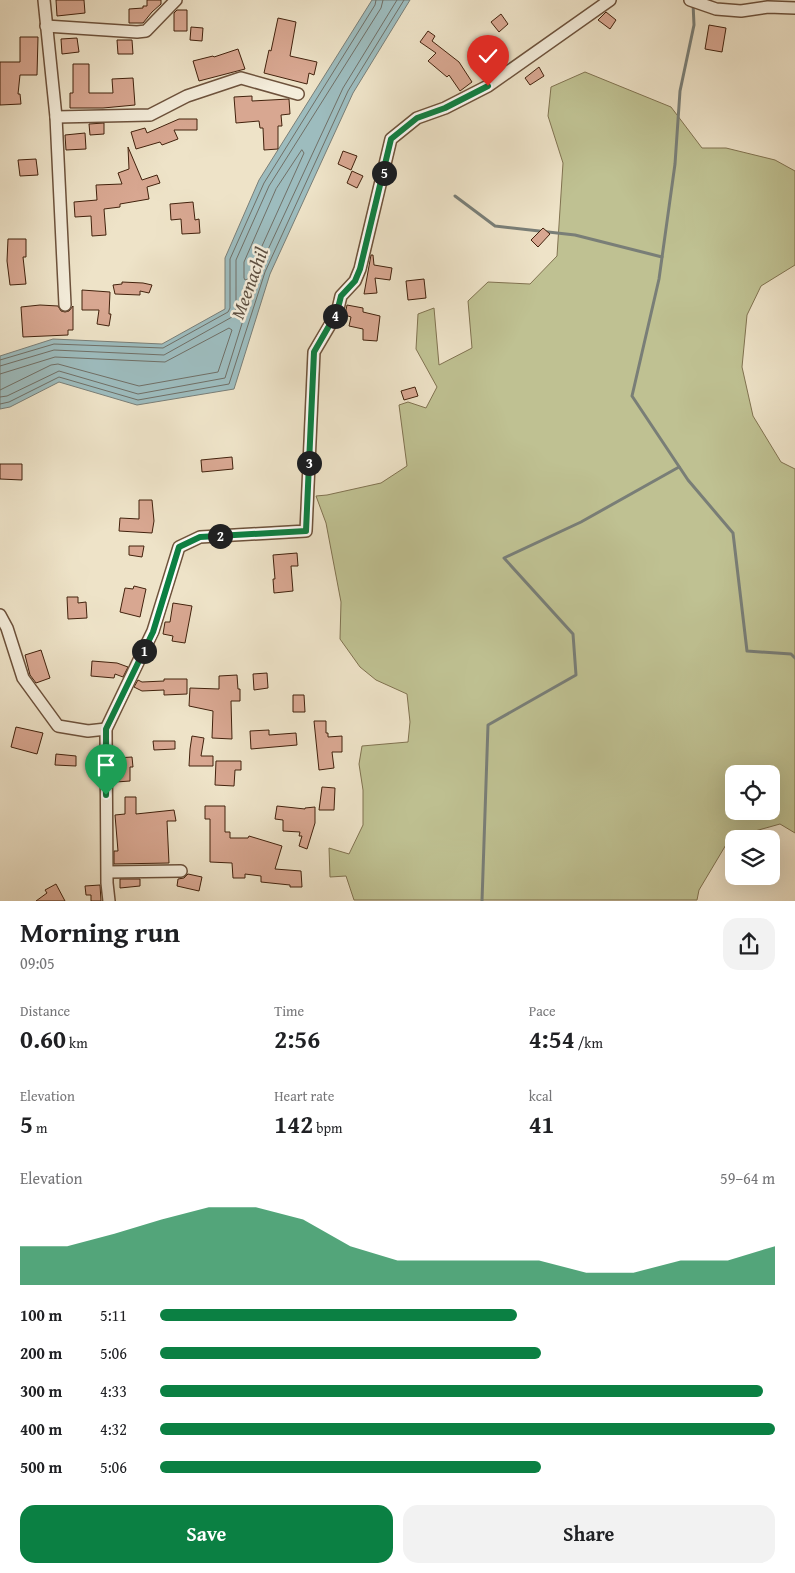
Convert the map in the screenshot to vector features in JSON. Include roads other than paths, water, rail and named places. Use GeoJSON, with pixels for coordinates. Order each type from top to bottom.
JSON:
{"type":"FeatureCollection","features":[{"type":"Feature","properties":{"kind":"street"},"geometry":{"type":"LineString","coordinates":[[44,0],[56,117],[65,305]]}},
{"type":"Feature","properties":{"kind":"street"},"geometry":{"type":"LineString","coordinates":[[46,26],[146,31],[176,0]]}},
{"type":"Feature","properties":{"kind":"street"},"geometry":{"type":"LineString","coordinates":[[109,900],[107,883],[106,729],[153,632],[179,547],[200,537],[306,531],[314,352],[337,312],[341,296],[355,281],[360,269],[391,139],[417,118],[445,108],[488,86],[610,0]]}},
{"type":"Feature","properties":{"kind":"street"},"geometry":{"type":"LineString","coordinates":[[694,1],[716,9],[741,11],[768,7],[795,8]]}},
{"type":"Feature","properties":{"kind":"street"},"geometry":{"type":"LineString","coordinates":[[56,117],[150,115],[187,96],[241,78],[298,94]]}},
{"type":"Feature","properties":{"kind":"street"},"geometry":{"type":"LineString","coordinates":[[0,615],[7,628],[23,678],[58,726],[88,731],[106,729]]}},
{"type":"Feature","properties":{"kind":"street"},"geometry":{"type":"LineString","coordinates":[[108,872],[181,871]]}},
{"type":"Feature","properties":{"kind":"water","name":"Meenachil"},"geometry":{"type":"Polygon","coordinates":[[[372,0],[410,0],[353,93],[270,274],[234,389],[137,405],[59,382],[10,407],[0,409],[0,356],[53,339],[162,344],[225,309],[225,258],[259,180],[372,0]]]}},
{"type":"Feature","properties":{"kind":"waterway"},"geometry":{"type":"LineString","coordinates":[[693,3],[694,25],[680,91],[675,164],[659,279],[632,396],[688,480],[733,533],[747,651],[791,654],[795,658]]}},
{"type":"Feature","properties":{"kind":"waterway"},"geometry":{"type":"LineString","coordinates":[[455,196],[495,226],[575,235],[662,257]]}},
{"type":"Feature","properties":{"kind":"waterway"},"geometry":{"type":"LineString","coordinates":[[482,901],[488,725],[576,675],[573,634],[504,558],[581,522],[679,467]]}}]}
